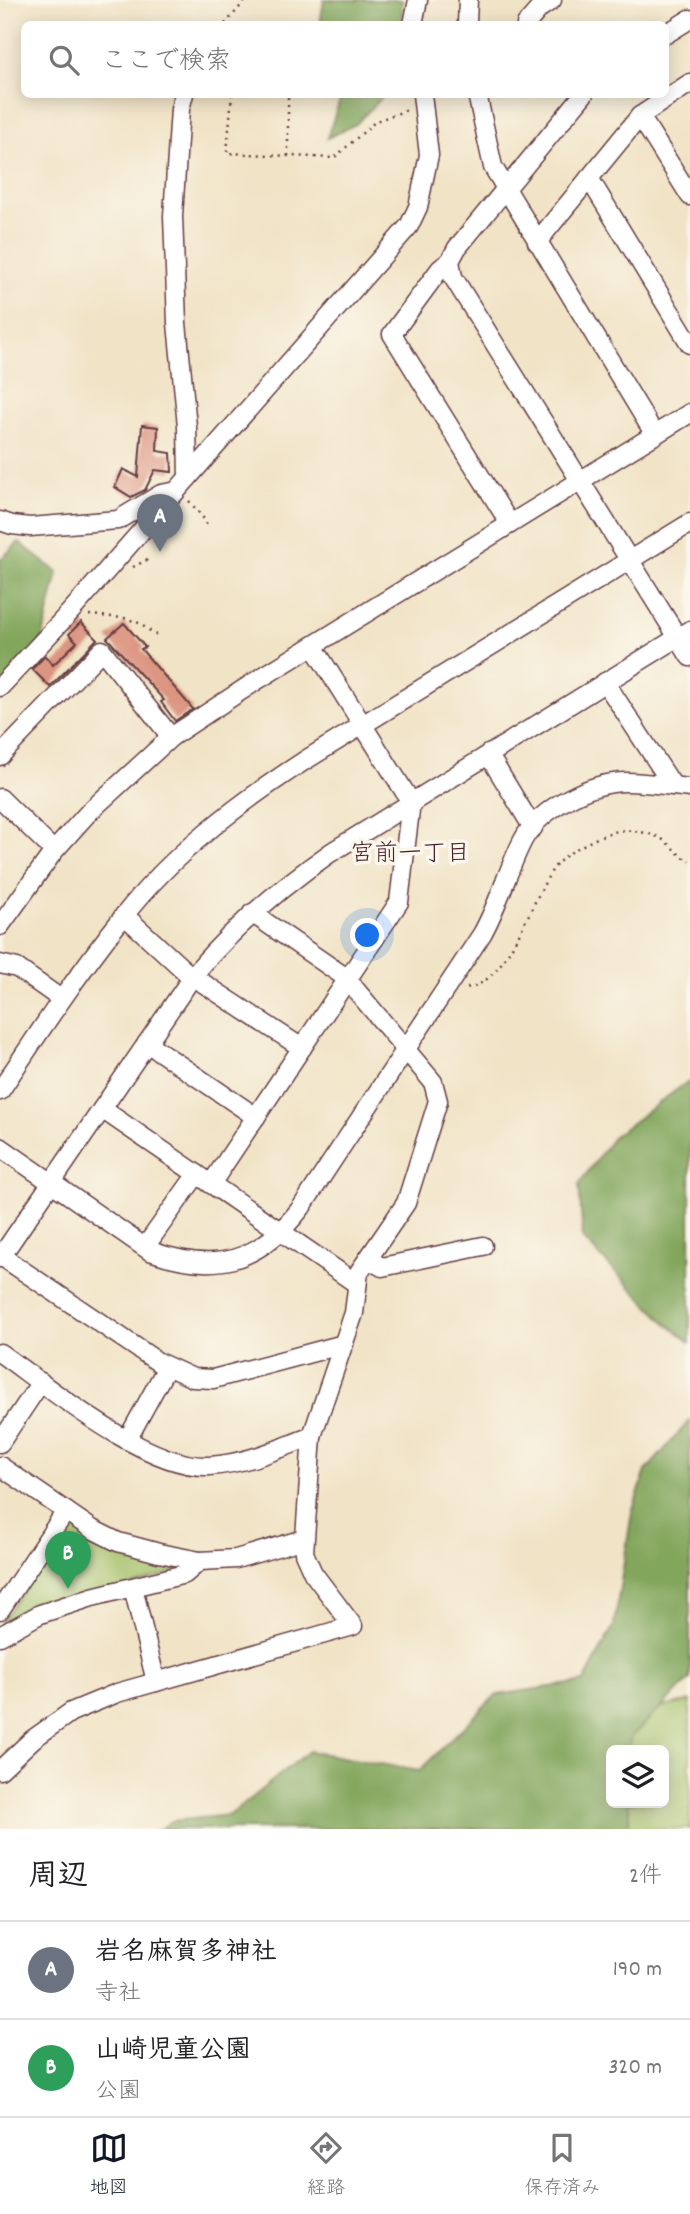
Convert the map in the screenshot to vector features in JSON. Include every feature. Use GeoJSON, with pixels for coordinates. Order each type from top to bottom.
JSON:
{"type":"FeatureCollection","features":[{"type":"Feature","properties":{"kind":"street"},"geometry":{"type":"LineString","coordinates":[[414,21],[418,0]]}},
{"type":"Feature","properties":{"kind":"street"},"geometry":{"type":"LineString","coordinates":[[467,21],[468,0]]}},
{"type":"Feature","properties":{"kind":"street"},"geometry":{"type":"LineString","coordinates":[[529,21],[552,0]]}},
{"type":"Feature","properties":{"kind":"street"},"geometry":{"type":"LineString","coordinates":[[669,32],[690,19]]}},
{"type":"Feature","properties":{"kind":"street"},"geometry":{"type":"LineString","coordinates":[[669,97],[690,83]]}},
{"type":"Feature","properties":{"kind":"street"},"geometry":{"type":"LineString","coordinates":[[180,486],[187,426],[177,323],[173,216],[183,98]]}},
{"type":"Feature","properties":{"kind":"street"},"geometry":{"type":"LineString","coordinates":[[0,687],[72,610],[409,226],[422,193],[429,155],[427,98]]}},
{"type":"Feature","properties":{"kind":"street"},"geometry":{"type":"LineString","coordinates":[[478,98],[493,167],[655,435]]}},
{"type":"Feature","properties":{"kind":"street"},"geometry":{"type":"LineString","coordinates":[[510,524],[392,334],[440,269],[450,261],[457,248],[581,98]]}},
{"type":"Feature","properties":{"kind":"street"},"geometry":{"type":"LineString","coordinates":[[537,242],[640,116],[667,98]]}},
{"type":"Feature","properties":{"kind":"street"},"geometry":{"type":"LineString","coordinates":[[640,116],[690,197]]}},
{"type":"Feature","properties":{"kind":"street"},"geometry":{"type":"LineString","coordinates":[[589,178],[690,344]]}},
{"type":"Feature","properties":{"kind":"street"},"geometry":{"type":"LineString","coordinates":[[450,261],[453,277],[630,561],[684,634],[690,657]]}},
{"type":"Feature","properties":{"kind":"street"},"geometry":{"type":"LineString","coordinates":[[0,926],[54,851],[88,813],[171,737],[690,413]]}},
{"type":"Feature","properties":{"kind":"street"},"geometry":{"type":"LineString","coordinates":[[0,521],[30,527],[118,520],[161,494],[180,486]]}},
{"type":"Feature","properties":{"kind":"street"},"geometry":{"type":"LineString","coordinates":[[0,1091],[61,999],[124,915],[164,872],[244,801],[690,523]]}},
{"type":"Feature","properties":{"kind":"street"},"geometry":{"type":"LineString","coordinates":[[344,1344],[213,1379],[194,1378],[167,1367],[1,1257],[192,976],[220,943],[252,913],[291,880],[330,853],[684,634]]}},
{"type":"Feature","properties":{"kind":"street"},"geometry":{"type":"LineString","coordinates":[[145,1247],[256,1117],[398,902],[411,802],[313,646]]}},
{"type":"Feature","properties":{"kind":"street"},"geometry":{"type":"LineString","coordinates":[[0,756],[102,650],[171,737]]}},
{"type":"Feature","properties":{"kind":"street"},"geometry":{"type":"LineString","coordinates":[[606,682],[681,787]]}},
{"type":"Feature","properties":{"kind":"street"},"geometry":{"type":"LineString","coordinates":[[488,754],[533,828]]}},
{"type":"Feature","properties":{"kind":"street"},"geometry":{"type":"LineString","coordinates":[[0,1147],[145,1247],[174,1259],[195,1263],[237,1259],[253,1253],[281,1231],[301,1208],[446,989],[492,916],[524,837],[545,815],[569,798],[599,786],[625,782],[681,787]]}},
{"type":"Feature","properties":{"kind":"street"},"geometry":{"type":"LineString","coordinates":[[0,798],[54,851]]}},
{"type":"Feature","properties":{"kind":"street"},"geometry":{"type":"LineString","coordinates":[[0,1769],[33,1739],[71,1712],[117,1693],[353,1626],[313,1573],[304,1553],[312,1437],[354,1313],[359,1272],[406,1203],[438,1101],[433,1082],[347,979],[252,913]]}},
{"type":"Feature","properties":{"kind":"street"},"geometry":{"type":"LineString","coordinates":[[124,915],[192,976],[302,1048]]}},
{"type":"Feature","properties":{"kind":"street"},"geometry":{"type":"LineString","coordinates":[[0,964],[18,968],[61,999]]}},
{"type":"Feature","properties":{"kind":"street"},"geometry":{"type":"LineString","coordinates":[[147,1043],[256,1117]]}},
{"type":"Feature","properties":{"kind":"street"},"geometry":{"type":"LineString","coordinates":[[102,1109],[357,1284]]}},
{"type":"Feature","properties":{"kind":"street"},"geometry":{"type":"LineString","coordinates":[[368,1259],[382,1267],[484,1247]]}},
{"type":"Feature","properties":{"kind":"street"},"geometry":{"type":"LineString","coordinates":[[0,1353],[127,1440],[147,1451],[176,1461],[206,1466],[230,1464],[312,1437]]}},
{"type":"Feature","properties":{"kind":"street"},"geometry":{"type":"LineString","coordinates":[[127,1440],[167,1367]]}},
{"type":"Feature","properties":{"kind":"street"},"geometry":{"type":"LineString","coordinates":[[0,1443],[41,1382]]}},
{"type":"Feature","properties":{"kind":"street"},"geometry":{"type":"LineString","coordinates":[[0,1466],[92,1529],[118,1542],[159,1553],[201,1560],[236,1559],[304,1539]]}},
{"type":"Feature","properties":{"kind":"street"},"geometry":{"type":"LineString","coordinates":[[0,1610],[66,1511]]}},
{"type":"Feature","properties":{"kind":"street"},"geometry":{"type":"LineString","coordinates":[[0,1636],[40,1614],[92,1597],[185,1574],[201,1560]]}},
{"type":"Feature","properties":{"kind":"street"},"geometry":{"type":"LineString","coordinates":[[133,1587],[156,1682]]}},
{"type":"Feature","properties":{"kind":"path"},"geometry":{"type":"LineString","coordinates":[[228,21],[246,0]]}},
{"type":"Feature","properties":{"kind":"path"},"geometry":{"type":"LineString","coordinates":[[232,98],[227,153],[334,158],[376,121],[427,98]]}},
{"type":"Feature","properties":{"kind":"path"},"geometry":{"type":"LineString","coordinates":[[288,98],[288,156]]}},
{"type":"Feature","properties":{"kind":"path"},"geometry":{"type":"LineString","coordinates":[[180,486],[207,526]]}},
{"type":"Feature","properties":{"kind":"path"},"geometry":{"type":"LineString","coordinates":[[72,610],[99,618],[124,618],[156,635]]}},
{"type":"Feature","properties":{"kind":"path"},"geometry":{"type":"LineString","coordinates":[[446,989],[474,987],[489,976],[509,953],[529,919],[544,885],[558,864],[610,831],[634,831],[660,838],[690,861]]}},
{"type":"Feature","properties":{"kind":"green space"},"geometry":{"type":"Polygon","coordinates":[[[324,0],[402,0],[402,21],[320,21],[324,0]]]}},
{"type":"Feature","properties":{"kind":"green space"},"geometry":{"type":"Polygon","coordinates":[[[341,98],[381,98],[356,124],[327,138],[341,98]]]}},
{"type":"Feature","properties":{"kind":"green space"},"geometry":{"type":"Polygon","coordinates":[[[19,542],[58,573],[41,644],[0,692],[0,560],[19,542]]]}},
{"type":"Feature","properties":{"kind":"green space"},"geometry":{"type":"Polygon","coordinates":[[[690,1080],[690,1342],[666,1323],[583,1239],[579,1184],[614,1136],[690,1080]]]}},
{"type":"Feature","properties":{"kind":"green space"},"geometry":{"type":"Polygon","coordinates":[[[690,1420],[690,1679],[630,1738],[630,1745],[606,1745],[606,1808],[629,1808],[629,1829],[160,1829],[172,1821],[230,1815],[309,1751],[419,1771],[496,1695],[584,1682],[614,1625],[632,1512],[646,1471],[690,1420]]]}},
{"type":"Feature","properties":{"kind":"green space"},"geometry":{"type":"Polygon","coordinates":[[[72,1523],[181,1566],[181,1570],[0,1627],[0,1623],[72,1523]]]}},
{"type":"Feature","properties":{"kind":"green space"},"geometry":{"type":"Polygon","coordinates":[[[690,1701],[690,1829],[557,1829],[609,1719],[690,1701]]]}},
{"type":"Feature","properties":{"kind":"building"},"geometry":{"type":"Polygon","coordinates":[[[142,425],[158,427],[157,451],[171,453],[172,472],[155,470],[145,490],[131,497],[115,487],[123,469],[138,477],[142,425]]]}},
{"type":"Feature","properties":{"kind":"building"},"geometry":{"type":"Polygon","coordinates":[[[81,622],[97,639],[50,687],[32,669],[45,656],[53,665],[77,642],[69,634],[81,622]]]}},
{"type":"Feature","properties":{"kind":"building"},"geometry":{"type":"Polygon","coordinates":[[[124,623],[145,647],[141,649],[193,709],[175,721],[161,702],[164,700],[107,638],[124,623]]]}},
{"type":"Feature","properties":{"kind":"place","name":"岩名麻賀多神社"},"geometry":{"type":"Point","coordinates":[160,552]}},
{"type":"Feature","properties":{"kind":"place","name":"山崎児童公園"},"geometry":{"type":"Point","coordinates":[68,1589]}},
{"type":"Feature","properties":{"kind":"district","name":"宮前一丁目"},"geometry":{"type":"Point","coordinates":[410,852]}}]}
